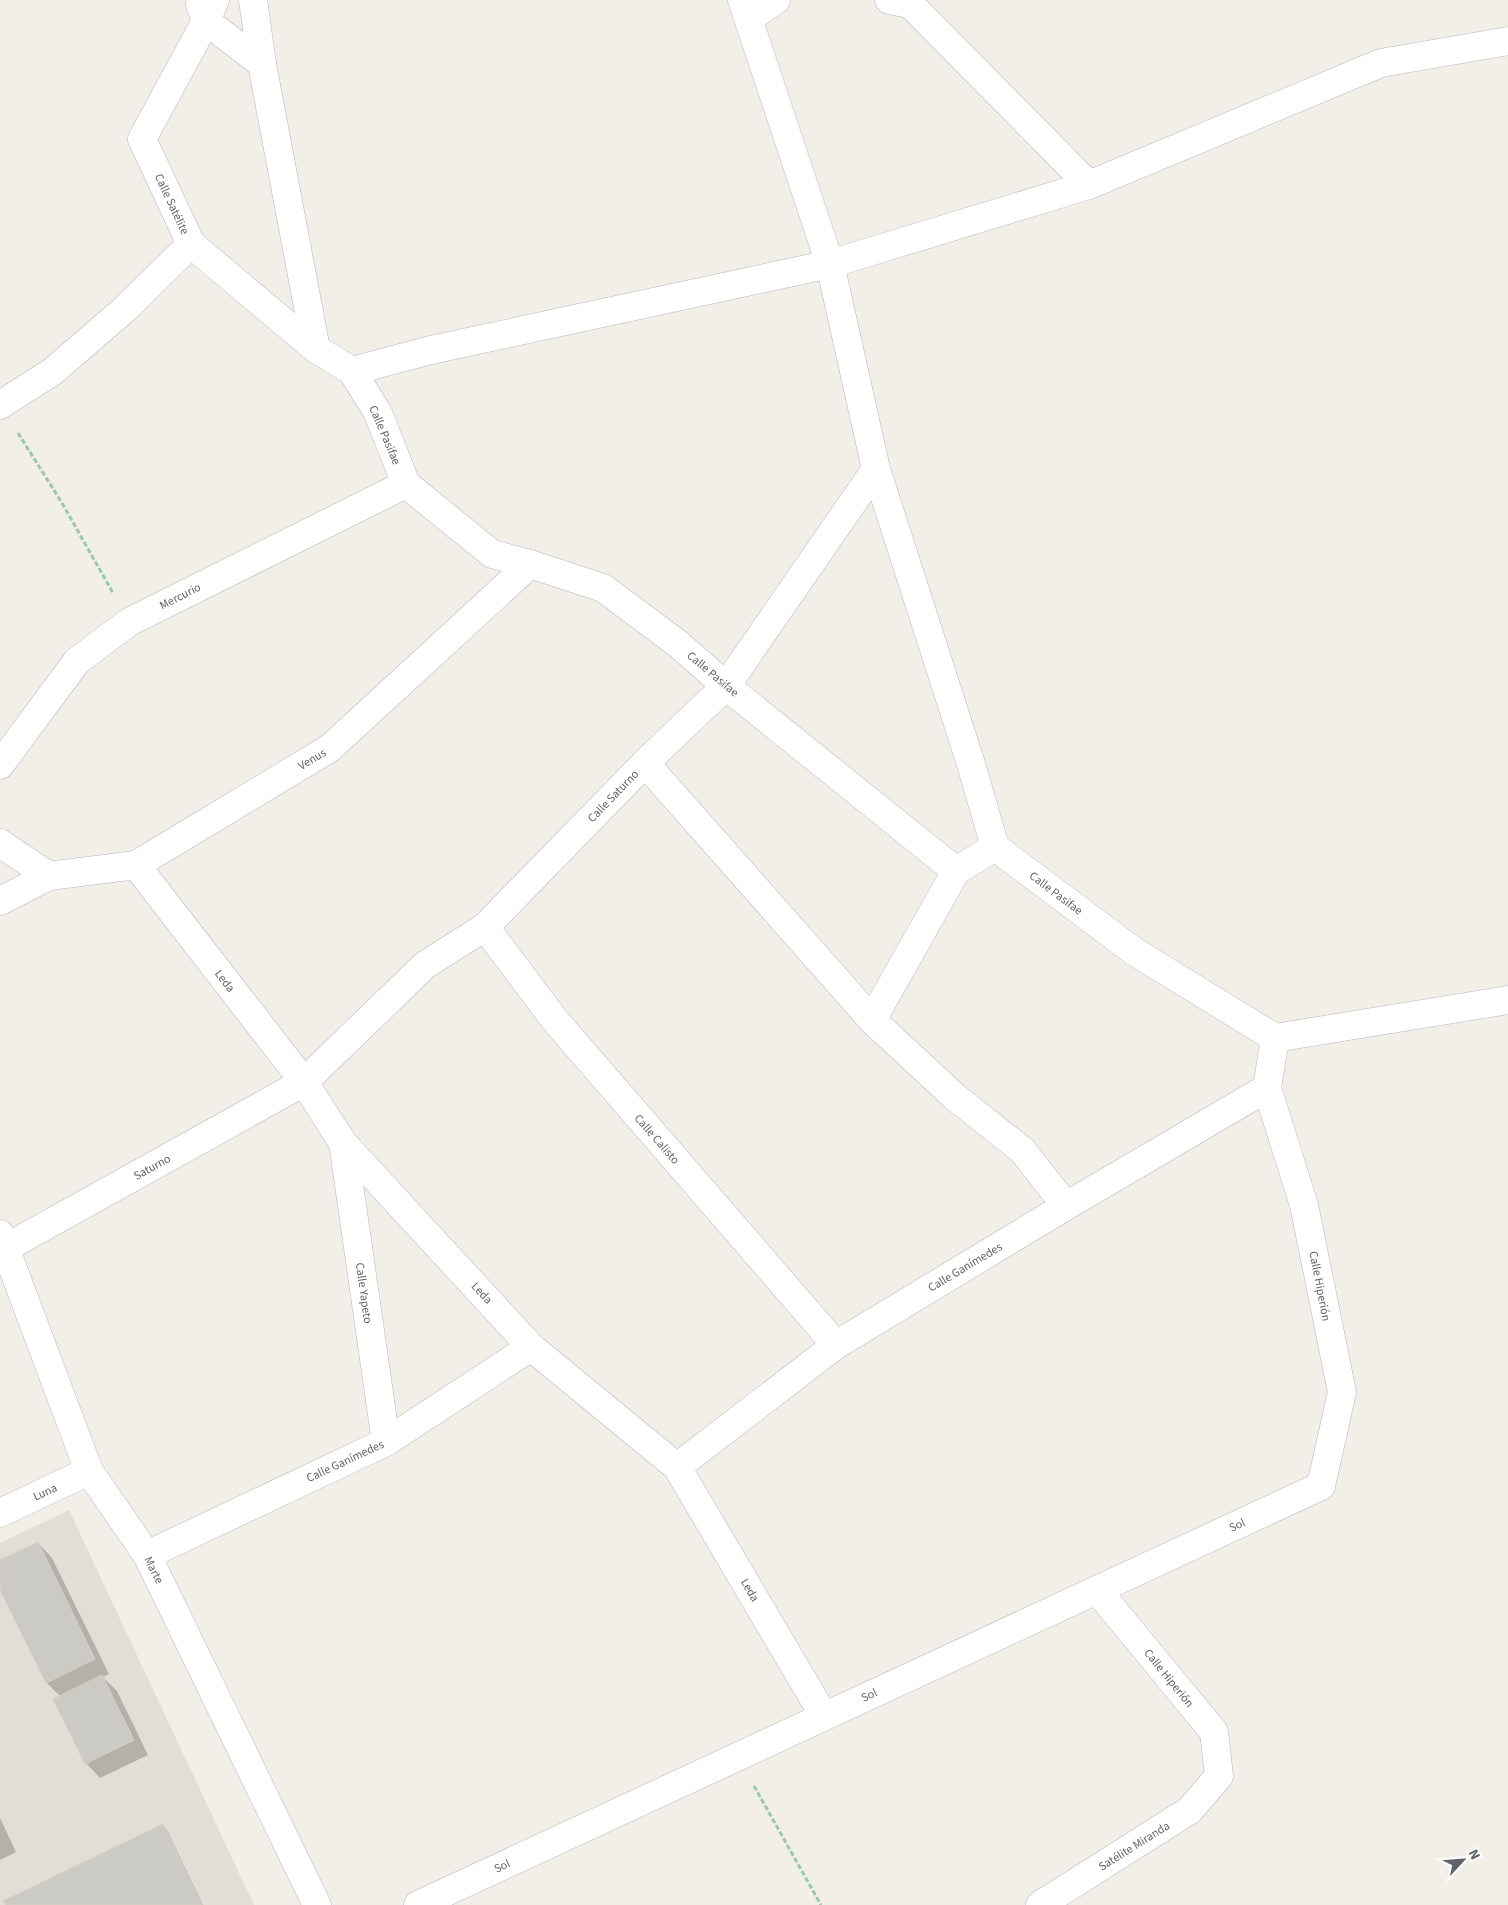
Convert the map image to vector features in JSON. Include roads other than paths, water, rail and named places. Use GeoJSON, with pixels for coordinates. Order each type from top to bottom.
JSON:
{"type":"FeatureCollection","features":[{"type":"Feature","properties":{"kind":"street"},"geometry":{"type":"LineString","coordinates":[[253,0],[262,64],[316,349]]}},
{"type":"Feature","properties":{"kind":"street"},"geometry":{"type":"LineString","coordinates":[[776,0],[746,9],[830,264],[876,469],[996,847],[956,871],[872,1020]]}},
{"type":"Feature","properties":{"kind":"street"},"geometry":{"type":"LineString","coordinates":[[903,1],[1089,185]]}},
{"type":"Feature","properties":{"kind":"street"},"geometry":{"type":"LineString","coordinates":[[206,7],[262,64]]}},
{"type":"Feature","properties":{"kind":"street","name":"Calle Satélite"},"geometry":{"type":"LineString","coordinates":[[0,405],[52,372],[126,308],[191,244],[142,139],[206,7]]}},
{"type":"Feature","properties":{"kind":"street"},"geometry":{"type":"LineString","coordinates":[[352,371],[431,350],[830,264],[1089,185],[1381,62],[1508,41]]}},
{"type":"Feature","properties":{"kind":"street","name":"Calle Pasifae"},"geometry":{"type":"LineString","coordinates":[[191,244],[316,349],[352,371],[378,413],[406,484],[492,554],[530,564],[603,588],[677,643],[726,686],[956,871]]}},
{"type":"Feature","properties":{"kind":"street","name":"Calle Saturno"},"geometry":{"type":"LineString","coordinates":[[304,1082],[425,965],[485,927],[645,763],[726,686],[876,469]]}},
{"type":"Feature","properties":{"kind":"street","name":"Mercurio"},"geometry":{"type":"LineString","coordinates":[[0,765],[77,661],[129,622],[406,484]]}},
{"type":"Feature","properties":{"kind":"street","name":"Venus"},"geometry":{"type":"LineString","coordinates":[[0,901],[49,876],[136,865],[330,748],[530,564]]}},
{"type":"Feature","properties":{"kind":"street"},"geometry":{"type":"LineString","coordinates":[[645,763],[872,1020],[955,1097],[1022,1150],[1066,1206]]}},
{"type":"Feature","properties":{"kind":"street"},"geometry":{"type":"LineString","coordinates":[[0,843],[49,876]]}},
{"type":"Feature","properties":{"kind":"street","name":"Calle Pasifae"},"geometry":{"type":"LineString","coordinates":[[996,847],[1135,952],[1275,1038]]}},
{"type":"Feature","properties":{"kind":"street","name":"Leda"},"geometry":{"type":"LineString","coordinates":[[136,865],[304,1082],[343,1143],[531,1347],[677,1468],[824,1716]]}},
{"type":"Feature","properties":{"kind":"street","name":"Calle Calisto"},"geometry":{"type":"LineString","coordinates":[[485,927],[554,1019],[836,1346]]}},
{"type":"Feature","properties":{"kind":"street"},"geometry":{"type":"LineString","coordinates":[[1267,1088],[1275,1038],[1508,1000]]}},
{"type":"Feature","properties":{"kind":"street","name":"Saturno"},"geometry":{"type":"LineString","coordinates":[[2,1245],[304,1082]]}},
{"type":"Feature","properties":{"kind":"street","name":"Calle Ganímedes"},"geometry":{"type":"LineString","coordinates":[[677,1468],[836,1346],[1066,1206],[1267,1088]]}},
{"type":"Feature","properties":{"kind":"street","name":"Calle Hiperión"},"geometry":{"type":"LineString","coordinates":[[1267,1088],[1304,1205],[1342,1392],[1321,1486]]}},
{"type":"Feature","properties":{"kind":"street","name":"Calle Yapeto"},"geometry":{"type":"LineString","coordinates":[[343,1143],[386,1442]]}},
{"type":"Feature","properties":{"kind":"street","name":"Marte"},"geometry":{"type":"LineString","coordinates":[[2,1245],[89,1471],[147,1555],[317,1905]]}},
{"type":"Feature","properties":{"kind":"street","name":"Calle Ganímedes"},"geometry":{"type":"LineString","coordinates":[[147,1555],[386,1442],[531,1347]]}},
{"type":"Feature","properties":{"kind":"street","name":"Luna"},"geometry":{"type":"LineString","coordinates":[[0,1513],[89,1471]]}},
{"type":"Feature","properties":{"kind":"street","name":"Sol"},"geometry":{"type":"LineString","coordinates":[[418,1905],[1321,1486]]}},
{"type":"Feature","properties":{"kind":"street","name":"Calle Hiperión"},"geometry":{"type":"LineString","coordinates":[[1097,1590],[1214,1732],[1219,1776]]}},
{"type":"Feature","properties":{"kind":"street","name":"Satélite Miranda"},"geometry":{"type":"LineString","coordinates":[[1040,1905],[1190,1810],[1219,1776]]}}]}
